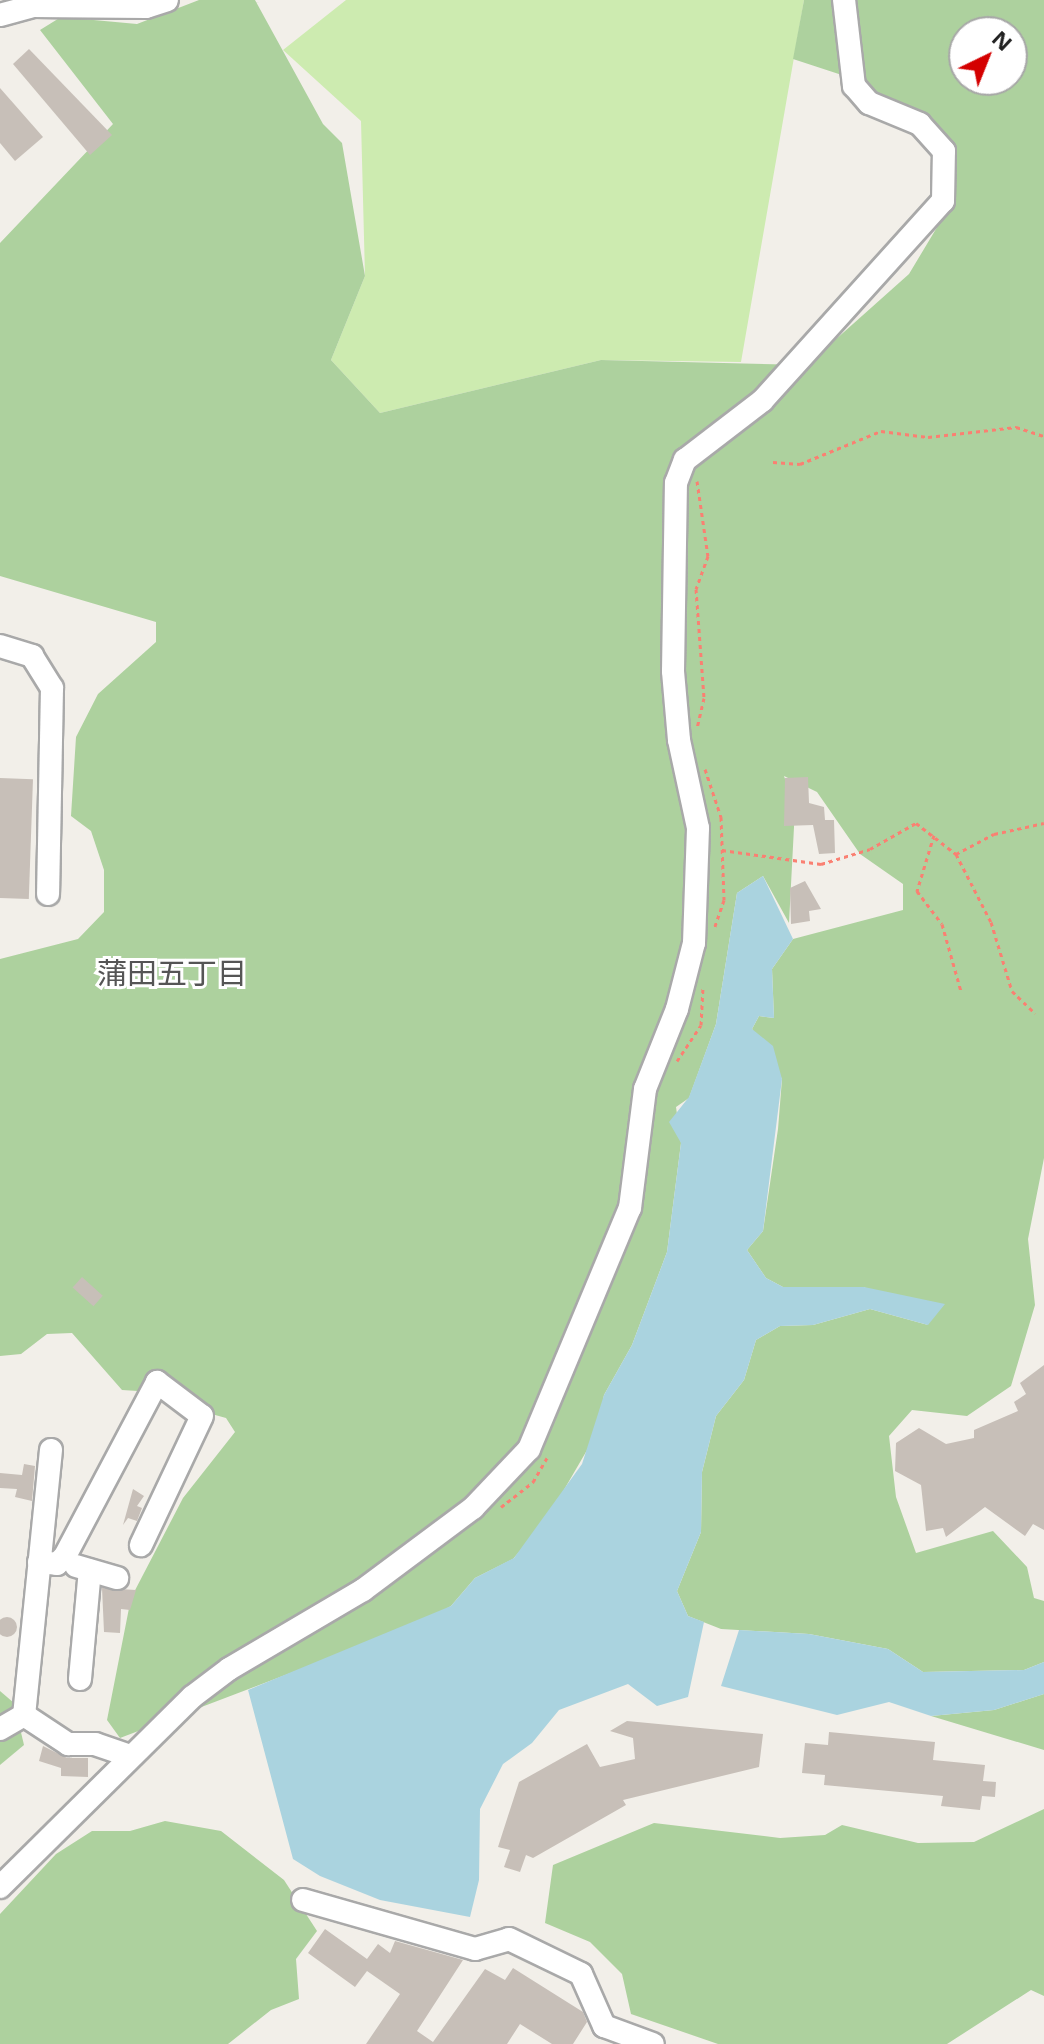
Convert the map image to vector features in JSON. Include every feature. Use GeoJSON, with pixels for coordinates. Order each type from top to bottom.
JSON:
{"type":"FeatureCollection","features":[{"type":"Feature","properties":{"kind":"street"},"geometry":{"type":"LineString","coordinates":[[0,15],[33,6],[146,7],[167,0]]}},
{"type":"Feature","properties":{"kind":"street"},"geometry":{"type":"LineString","coordinates":[[0,1887],[129,1756],[229,1669],[363,1590],[473,1508],[529,1449],[630,1208],[645,1089],[677,1009],[694,943],[698,828],[679,740],[673,671],[673,504],[685,460],[762,401],[943,201],[944,151],[920,124],[869,103],[854,86],[844,0]]}},
{"type":"Feature","properties":{"kind":"street"},"geometry":{"type":"LineString","coordinates":[[0,646],[32,656],[52,688],[48,894]]}},
{"type":"Feature","properties":{"kind":"street"},"geometry":{"type":"LineString","coordinates":[[50,1561],[157,1382],[202,1416],[141,1545]]}},
{"type":"Feature","properties":{"kind":"street"},"geometry":{"type":"LineString","coordinates":[[24,1715],[50,1561],[51,1450]]}},
{"type":"Feature","properties":{"kind":"street"},"geometry":{"type":"LineString","coordinates":[[50,1561],[117,1578]]}},
{"type":"Feature","properties":{"kind":"street"},"geometry":{"type":"LineString","coordinates":[[80,1679],[90,1570]]}},
{"type":"Feature","properties":{"kind":"street"},"geometry":{"type":"LineString","coordinates":[[24,1715],[68,1744],[95,1744],[129,1756]]}},
{"type":"Feature","properties":{"kind":"street"},"geometry":{"type":"LineString","coordinates":[[0,1729],[24,1715]]}},
{"type":"Feature","properties":{"kind":"street"},"geometry":{"type":"LineString","coordinates":[[303,1900],[475,1949],[509,1939],[581,1974],[604,2026],[653,2044]]}},
{"type":"Feature","properties":{"kind":"path"},"geometry":{"type":"LineString","coordinates":[[773,462],[800,464],[866,432],[928,437],[1016,427],[1044,436]]}},
{"type":"Feature","properties":{"kind":"path"},"geometry":{"type":"LineString","coordinates":[[685,460],[701,489],[707,526],[708,556],[696,589],[704,698],[696,735]]}},
{"type":"Feature","properties":{"kind":"path"},"geometry":{"type":"LineString","coordinates":[[701,759],[721,817],[724,900],[711,938]]}},
{"type":"Feature","properties":{"kind":"path"},"geometry":{"type":"LineString","coordinates":[[722,850],[821,864],[870,849],[916,823],[956,854],[991,922],[1012,991],[1035,1013]]}},
{"type":"Feature","properties":{"kind":"path"},"geometry":{"type":"LineString","coordinates":[[956,854],[994,834],[1044,823]]}},
{"type":"Feature","properties":{"kind":"path"},"geometry":{"type":"LineString","coordinates":[[934,835],[917,891],[942,924],[961,991]]}},
{"type":"Feature","properties":{"kind":"path"},"geometry":{"type":"LineString","coordinates":[[676,1064],[701,1025],[705,978]]}},
{"type":"Feature","properties":{"kind":"path"},"geometry":{"type":"LineString","coordinates":[[497,1510],[533,1482],[551,1446]]}},
{"type":"Feature","properties":{"kind":"green space"},"geometry":{"type":"Polygon","coordinates":[[[199,0],[255,0],[323,124],[342,143],[365,276],[331,360],[380,413],[601,360],[807,365],[909,274],[948,209],[944,150],[851,78],[793,59],[804,0],[1044,0],[1044,1158],[1028,1239],[1035,1305],[1011,1386],[967,1416],[912,1410],[889,1436],[896,1497],[916,1553],[993,1531],[1027,1567],[1034,1598],[1044,1601],[1044,1662],[1024,1670],[923,1672],[888,1649],[809,1634],[721,1629],[688,1616],[677,1591],[701,1532],[702,1472],[716,1416],[744,1380],[756,1340],[780,1326],[813,1325],[870,1309],[928,1325],[864,1287],[783,1287],[766,1278],[747,1250],[763,1231],[778,1129],[782,1079],[752,1029],[759,1016],[774,1018],[772,969],[793,939],[903,910],[903,884],[860,854],[817,792],[784,776],[795,808],[789,923],[763,876],[737,893],[716,1024],[689,1098],[676,1107],[681,1143],[667,1252],[632,1345],[604,1395],[597,1433],[547,1519],[513,1559],[475,1578],[451,1606],[419,1624],[120,1738],[107,1720],[131,1598],[183,1498],[235,1432],[226,1418],[208,1413],[157,1373],[138,1391],[122,1390],[72,1333],[47,1334],[21,1354],[0,1356],[0,959],[78,939],[104,912],[104,870],[91,831],[71,816],[76,737],[98,694],[156,642],[156,622],[0,576],[0,243],[113,124],[40,30],[61,17],[137,24],[199,0]]]}},
{"type":"Feature","properties":{"kind":"green space"},"geometry":{"type":"Polygon","coordinates":[[[346,0],[804,0],[741,362],[601,360],[380,413],[331,360],[365,276],[361,121],[283,50],[346,0]]]}},
{"type":"Feature","properties":{"kind":"green space"},"geometry":{"type":"Polygon","coordinates":[[[0,1691],[14,1703],[24,1745],[0,1765],[0,1691]]]}},
{"type":"Feature","properties":{"kind":"green space"},"geometry":{"type":"Polygon","coordinates":[[[1044,1694],[1044,1750],[931,1716],[994,1710],[1044,1694]]]}},
{"type":"Feature","properties":{"kind":"green space"},"geometry":{"type":"Polygon","coordinates":[[[1044,1809],[1044,1996],[1031,1990],[947,2044],[718,2044],[631,2014],[622,1974],[590,1942],[545,1923],[553,1865],[654,1823],[780,1838],[825,1835],[842,1825],[918,1843],[974,1842],[1044,1809]]]}},
{"type":"Feature","properties":{"kind":"green space"},"geometry":{"type":"Polygon","coordinates":[[[165,1821],[221,1831],[284,1880],[317,1931],[296,1959],[299,1999],[271,2010],[228,2044],[0,2044],[0,1914],[56,1854],[92,1831],[130,1831],[165,1821]]]}},
{"type":"Feature","properties":{"kind":"water"},"geometry":{"type":"Polygon","coordinates":[[[763,876],[793,939],[772,969],[774,1018],[759,1016],[752,1029],[773,1046],[782,1079],[763,1231],[747,1250],[766,1278],[783,1287],[864,1287],[945,1304],[928,1325],[870,1309],[813,1325],[780,1326],[756,1340],[744,1380],[716,1416],[702,1472],[701,1532],[677,1591],[688,1616],[704,1622],[688,1697],[657,1706],[628,1684],[559,1710],[532,1743],[503,1764],[480,1809],[479,1880],[470,1917],[380,1900],[320,1876],[293,1859],[248,1690],[451,1606],[475,1578],[514,1558],[582,1464],[604,1395],[632,1345],[667,1252],[681,1143],[669,1122],[689,1097],[716,1024],[737,893],[763,876]]]}},
{"type":"Feature","properties":{"kind":"water"},"geometry":{"type":"Polygon","coordinates":[[[739,1630],[809,1634],[888,1649],[923,1672],[1024,1670],[1044,1662],[1044,1694],[994,1710],[931,1716],[889,1702],[837,1715],[721,1686],[739,1630]]]}},
{"type":"Feature","properties":{"kind":"building"},"geometry":{"type":"Polygon","coordinates":[[[29,49],[112,135],[90,155],[13,64],[29,49]]]}},
{"type":"Feature","properties":{"kind":"building"},"geometry":{"type":"Polygon","coordinates":[[[0,88],[43,137],[15,161],[0,143],[0,88]]]}},
{"type":"Feature","properties":{"kind":"building"},"geometry":{"type":"Polygon","coordinates":[[[808,777],[809,803],[824,807],[825,820],[834,820],[835,853],[819,854],[813,825],[784,826],[785,778],[808,777]]]}},
{"type":"Feature","properties":{"kind":"building"},"geometry":{"type":"Polygon","coordinates":[[[0,778],[33,779],[29,899],[0,898],[0,778]]]}},
{"type":"Feature","properties":{"kind":"building"},"geometry":{"type":"Polygon","coordinates":[[[805,881],[821,909],[809,911],[810,921],[791,924],[790,888],[805,881]]]}},
{"type":"Feature","properties":{"kind":"building"},"geometry":{"type":"Polygon","coordinates":[[[82,1277],[103,1296],[93,1306],[73,1287],[82,1277]]]}},
{"type":"Feature","properties":{"kind":"building"},"geometry":{"type":"Polygon","coordinates":[[[1044,1365],[1044,1530],[1033,1524],[1025,1536],[985,1507],[946,1537],[943,1528],[926,1531],[921,1485],[895,1471],[896,1443],[919,1428],[946,1444],[974,1438],[974,1430],[1018,1411],[1014,1402],[1026,1394],[1020,1383],[1044,1365]]]}},
{"type":"Feature","properties":{"kind":"building"},"geometry":{"type":"Polygon","coordinates":[[[24,1464],[35,1466],[32,1501],[15,1497],[17,1489],[0,1488],[0,1473],[22,1475],[24,1464]]]}},
{"type":"Feature","properties":{"kind":"building"},"geometry":{"type":"Polygon","coordinates":[[[133,1489],[144,1496],[137,1506],[142,1508],[137,1521],[128,1518],[123,1525],[133,1489]]]}},
{"type":"Feature","properties":{"kind":"building"},"geometry":{"type":"Polygon","coordinates":[[[102,1588],[136,1590],[130,1610],[121,1609],[120,1633],[104,1632],[102,1588]]]}},
{"type":"Feature","properties":{"kind":"building"},"geometry":{"type":"Polygon","coordinates":[[[7,1617],[14,1620],[17,1627],[14,1634],[7,1637],[0,1634],[-3,1627],[0,1620],[7,1617]]]}},
{"type":"Feature","properties":{"kind":"building"},"geometry":{"type":"Polygon","coordinates":[[[627,1721],[763,1734],[759,1767],[623,1800],[626,1805],[533,1858],[526,1855],[520,1872],[504,1867],[510,1850],[498,1847],[519,1782],[587,1744],[600,1767],[635,1759],[633,1738],[610,1731],[627,1721]]]}},
{"type":"Feature","properties":{"kind":"building"},"geometry":{"type":"Polygon","coordinates":[[[829,1732],[935,1742],[933,1760],[985,1765],[983,1781],[996,1782],[995,1797],[982,1796],[980,1810],[941,1806],[943,1796],[824,1785],[825,1775],[802,1773],[805,1743],[828,1745],[829,1732]]]}},
{"type":"Feature","properties":{"kind":"building"},"geometry":{"type":"Polygon","coordinates":[[[43,1746],[67,1758],[88,1758],[88,1777],[61,1776],[61,1768],[39,1761],[43,1746]]]}},
{"type":"Feature","properties":{"kind":"building"},"geometry":{"type":"Polygon","coordinates":[[[325,1929],[367,1959],[378,1944],[390,1953],[395,1941],[463,1960],[417,2031],[433,2042],[485,1969],[505,1980],[513,1968],[583,2012],[587,2022],[573,2044],[552,2044],[520,2024],[507,2044],[366,2044],[400,1994],[367,1971],[355,1987],[308,1953],[325,1929]]]}},
{"type":"Feature","properties":{"kind":"district","name":"蒲田五丁目"},"geometry":{"type":"Point","coordinates":[172,973]}}]}
